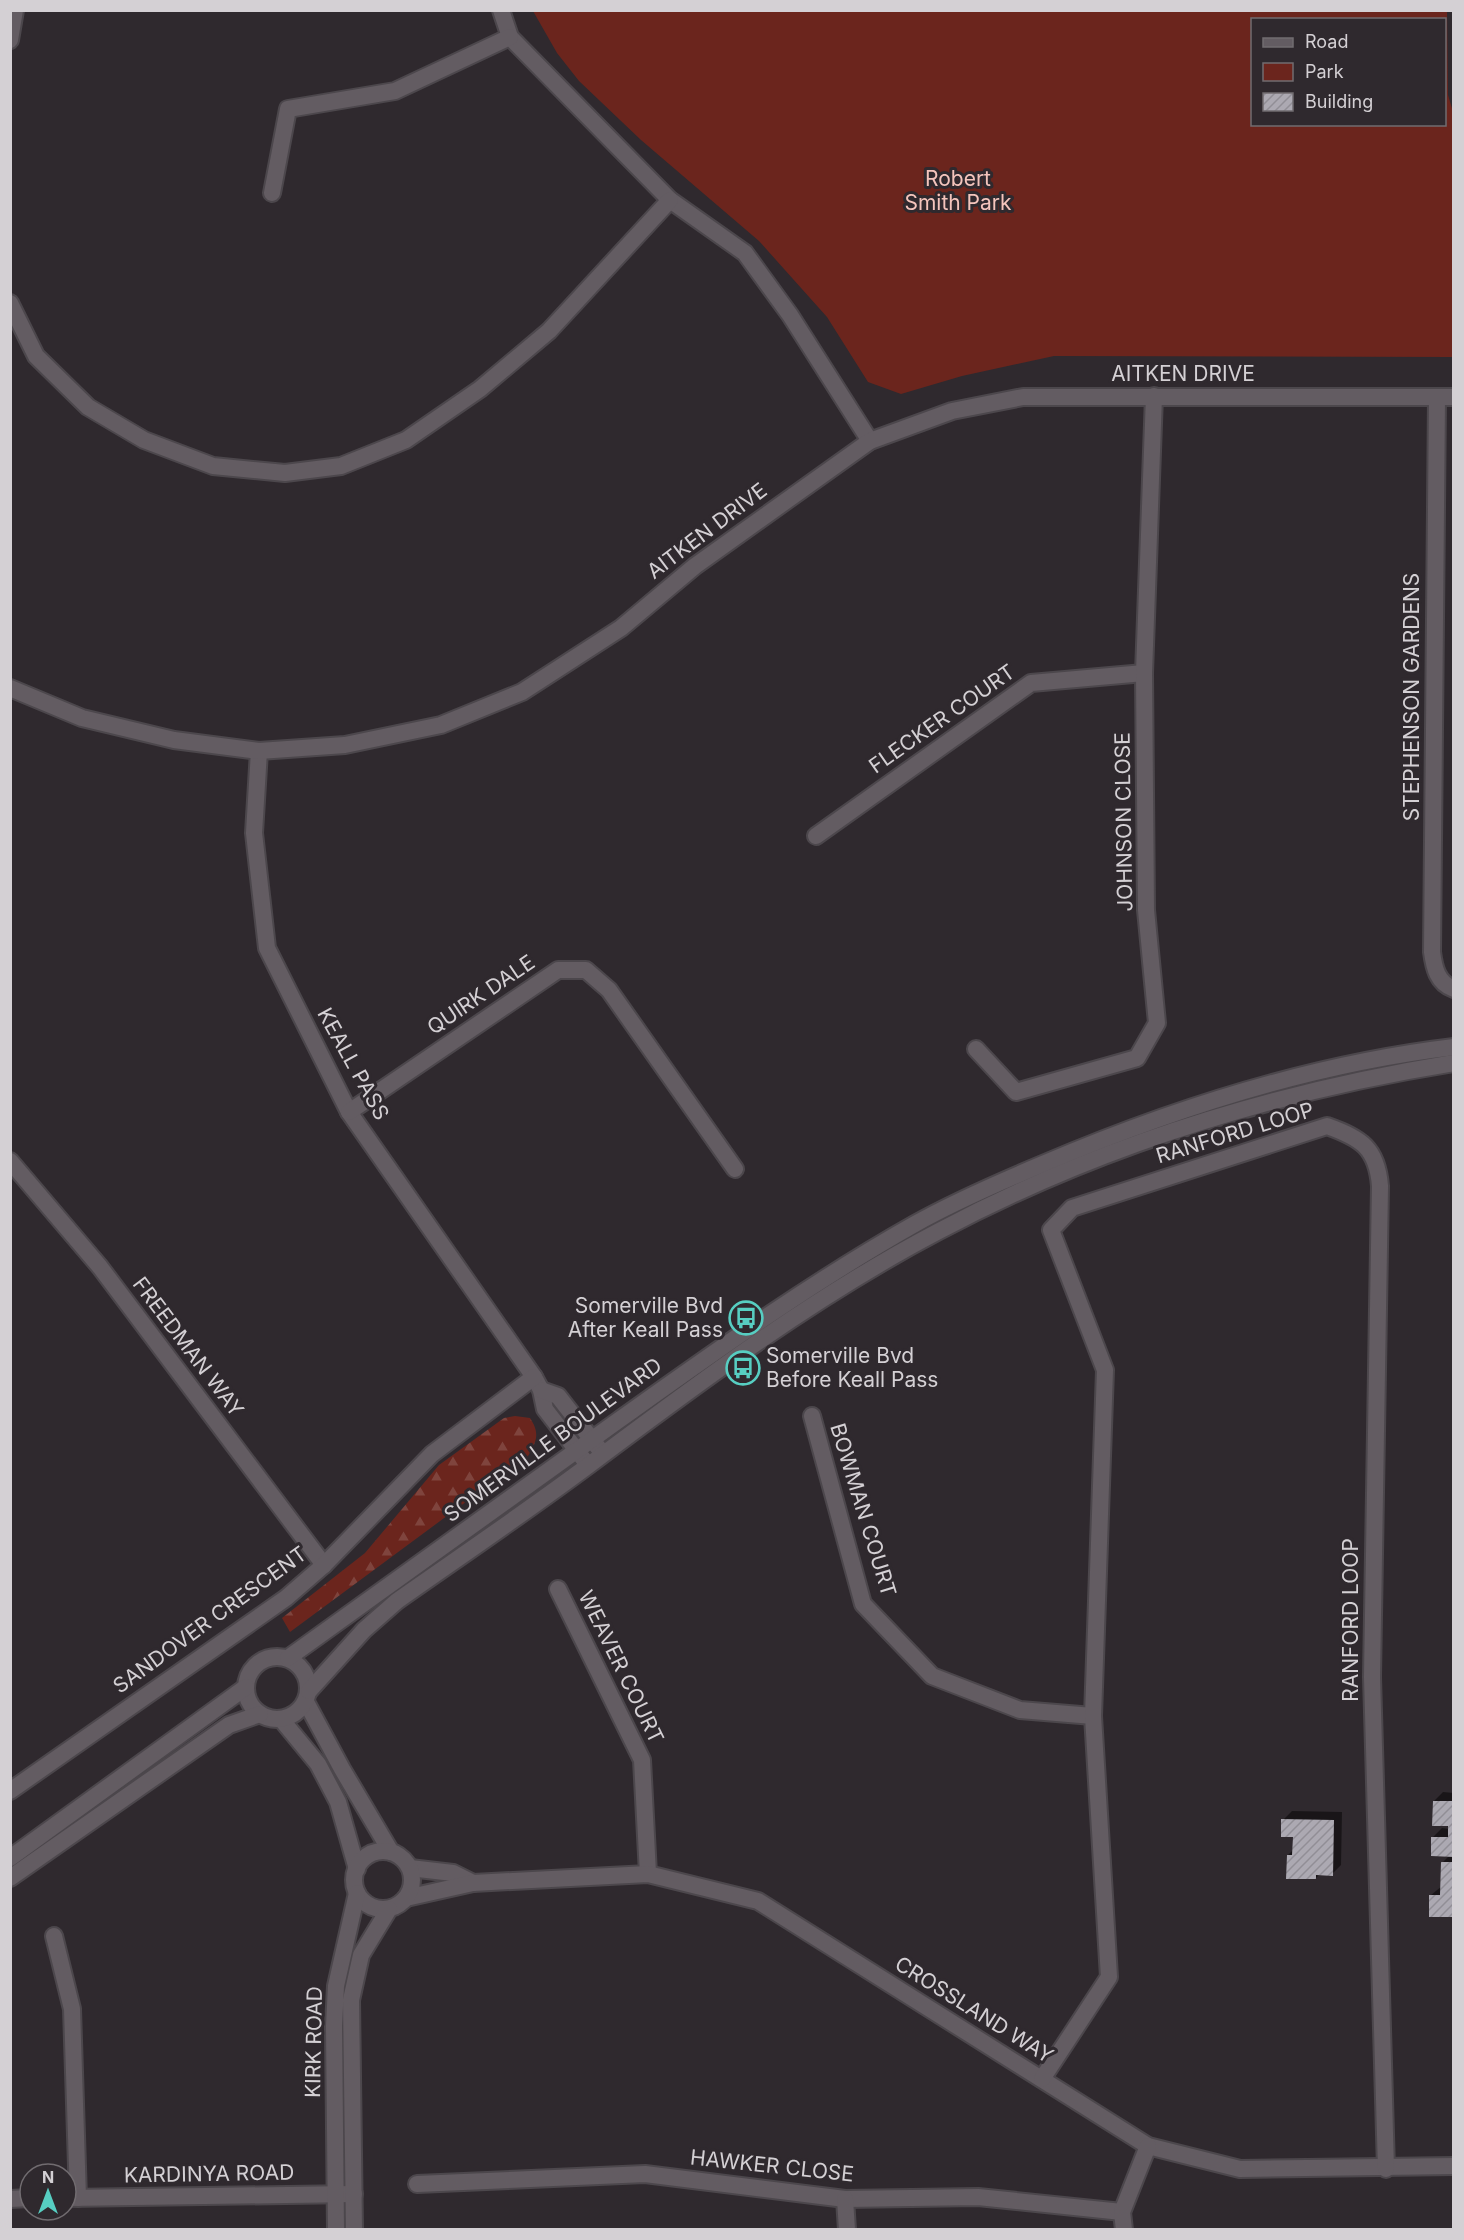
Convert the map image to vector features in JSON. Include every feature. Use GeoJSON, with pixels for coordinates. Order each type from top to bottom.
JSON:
{"type":"FeatureCollection","features":[{"type":"Feature","properties":{"kind":"street"},"geometry":{"type":"LineString","coordinates":[[10,40],[15,10]]}},
{"type":"Feature","properties":{"kind":"street"},"geometry":{"type":"LineString","coordinates":[[501,10],[510,37],[670,200],[745,253],[790,315],[870,441]]}},
{"type":"Feature","properties":{"kind":"street"},"geometry":{"type":"LineString","coordinates":[[272,193],[288,109],[395,91],[510,37]]}},
{"type":"Feature","properties":{"kind":"street"},"geometry":{"type":"LineString","coordinates":[[10,303],[36,356],[88,407],[144,440],[213,466],[285,473],[341,466],[405,440],[480,389],[549,331],[670,200]]}},
{"type":"Feature","properties":{"kind":"street","name":"JOHNSON CLOSE"},"geometry":{"type":"LineString","coordinates":[[976,1049],[1016,1092],[1137,1058],[1157,1023],[1146,910],[1144,673],[1154,396]]}},
{"type":"Feature","properties":{"kind":"street","name":"AITKEN DRIVE"},"geometry":{"type":"LineString","coordinates":[[10,688],[82,718],[174,740],[259,751],[345,745],[441,725],[522,692],[621,628],[695,566],[870,441],[952,411],[1023,397],[1445,397]]}},
{"type":"Feature","properties":{"kind":"street","name":"STEPHENSON GARDENS"},"geometry":{"type":"LineString","coordinates":[[1445,397],[1432,952],[1434,970],[1441,981],[1454,989]]}},
{"type":"Feature","properties":{"kind":"street","name":"FLECKER COURT"},"geometry":{"type":"LineString","coordinates":[[816,836],[1031,683],[1144,673]]}},
{"type":"Feature","properties":{"kind":"street","name":"KEALL PASS"},"geometry":{"type":"LineString","coordinates":[[259,751],[254,833],[267,948],[349,1112],[538,1384],[545,1409],[588,1465]]}},
{"type":"Feature","properties":{"kind":"street","name":"QUIRK DALE"},"geometry":{"type":"LineString","coordinates":[[349,1112],[558,970],[586,970],[609,990],[735,1169]]}},
{"type":"Feature","properties":{"kind":"street","name":"SOMERVILLE BOULEVARD"},"geometry":{"type":"LineString","coordinates":[[288,1658],[751,1325],[841,1267],[919,1222],[992,1186],[1130,1127],[1207,1101],[1280,1080],[1346,1065],[1454,1047]]}},
{"type":"Feature","properties":{"kind":"street","name":"SOMERVILLE BOULEVARD"},"geometry":{"type":"LineString","coordinates":[[307,1696],[364,1630],[397,1601],[809,1309],[938,1231],[1098,1157],[1251,1106],[1331,1086],[1454,1063]]}},
{"type":"Feature","properties":{"kind":"street","name":"RANFORD LOOP"},"geometry":{"type":"LineString","coordinates":[[1042,2079],[1109,1977],[1093,1716],[1105,1370],[1051,1230],[1072,1208],[1327,1126],[1357,1137],[1378,1163],[1380,1186],[1372,1677],[1386,2169]]}},
{"type":"Feature","properties":{"kind":"street","name":"FREEDMAN WAY"},"geometry":{"type":"LineString","coordinates":[[10,1161],[100,1267],[324,1565]]}},
{"type":"Feature","properties":{"kind":"street","name":"KEALL PASS"},"geometry":{"type":"LineString","coordinates":[[538,1384],[558,1396],[603,1454]]}},
{"type":"Feature","properties":{"kind":"street","name":"SANDOVER CRESCENT"},"geometry":{"type":"LineString","coordinates":[[10,1791],[286,1598],[324,1565],[432,1454],[538,1384]]}},
{"type":"Feature","properties":{"kind":"street","name":"BOWMAN COURT"},"geometry":{"type":"LineString","coordinates":[[812,1416],[863,1604],[932,1676],[1020,1710],[1093,1716]]}},
{"type":"Feature","properties":{"kind":"street","name":"WEAVER COURT"},"geometry":{"type":"LineString","coordinates":[[558,1589],[642,1760],[648,1874]]}},
{"type":"Feature","properties":{"kind":"street"},"geometry":{"type":"LineString","coordinates":[[357,1869],[338,1802],[318,1764],[281,1719],[260,1714],[252,1707],[246,1687],[248,1677],[259,1662],[278,1657],[288,1658],[304,1671],[307,1696],[342,1769],[392,1852],[410,1868],[412,1884],[406,1898],[389,1909],[370,1906],[357,1893],[355,1885],[357,1869],[361,1862],[375,1852],[392,1852]]}},
{"type":"Feature","properties":{"kind":"street"},"geometry":{"type":"LineString","coordinates":[[10,1857],[246,1687]]}},
{"type":"Feature","properties":{"kind":"street"},"geometry":{"type":"LineString","coordinates":[[281,1719],[300,1710],[307,1696]]}},
{"type":"Feature","properties":{"kind":"street"},"geometry":{"type":"LineString","coordinates":[[10,1878],[229,1725],[260,1714]]}},
{"type":"Feature","properties":{"kind":"street","name":"CROSSLAND WAY"},"geometry":{"type":"LineString","coordinates":[[410,1868],[453,1874],[473,1883]]}},
{"type":"Feature","properties":{"kind":"street","name":"CROSSLAND WAY"},"geometry":{"type":"LineString","coordinates":[[406,1898],[473,1883],[648,1874],[758,1901],[1148,2146],[1240,2169],[1386,2169],[1454,2166]]}},
{"type":"Feature","properties":{"kind":"street","name":"KIRK ROAD"},"geometry":{"type":"LineString","coordinates":[[336,2229],[333,2026],[336,1986],[357,1893]]}},
{"type":"Feature","properties":{"kind":"street","name":"KIRK ROAD"},"geometry":{"type":"LineString","coordinates":[[354,2229],[351,2001],[361,1954],[389,1909]]}},
{"type":"Feature","properties":{"kind":"street"},"geometry":{"type":"LineString","coordinates":[[54,1936],[72,2008],[72,2162]]}},
{"type":"Feature","properties":{"kind":"street"},"geometry":{"type":"LineString","coordinates":[[1124,2229],[1122,2212],[1148,2146]]}},
{"type":"Feature","properties":{"kind":"street","name":"HAWKER CLOSE"},"geometry":{"type":"LineString","coordinates":[[417,2184],[645,2174],[845,2199],[978,2197],[1122,2212]]}},
{"type":"Feature","properties":{"kind":"street","name":"KARDINYA ROAD"},"geometry":{"type":"LineString","coordinates":[[78,2198],[354,2194]]}},
{"type":"Feature","properties":{"kind":"street"},"geometry":{"type":"LineString","coordinates":[[845,2199],[847,2229]]}},
{"type":"Feature","properties":{"kind":"green space","name":"Robert Smith Park"},"geometry":{"type":"Polygon","coordinates":[[[533,11],[1447,11],[1448,95],[1454,115],[1453,357],[1054,356],[962,376],[901,394],[868,382],[827,317],[759,241],[641,140],[579,81],[557,53],[533,11]]]}},
{"type":"Feature","properties":{"kind":"green space"},"geometry":{"type":"Polygon","coordinates":[[[515,1416],[530,1418],[535,1428],[534,1446],[528,1456],[290,1632],[282,1618],[365,1553],[439,1465],[504,1418],[515,1416]]]}},
{"type":"Feature","properties":{"kind":"building"},"geometry":{"type":"Polygon","coordinates":[[[1433,1801],[1454,1801],[1454,1857],[1431,1856],[1431,1837],[1448,1837],[1448,1826],[1432,1826],[1433,1801]]]}},
{"type":"Feature","properties":{"kind":"building"},"geometry":{"type":"Polygon","coordinates":[[[1281,1819],[1334,1820],[1333,1876],[1316,1875],[1316,1879],[1286,1879],[1287,1855],[1292,1855],[1293,1837],[1281,1837],[1281,1819]]]}},
{"type":"Feature","properties":{"kind":"building"},"geometry":{"type":"Polygon","coordinates":[[[1441,1862],[1454,1862],[1454,1917],[1429,1917],[1429,1895],[1440,1895],[1441,1862]]]}},
{"type":"Feature","properties":{"kind":"place","name":"Somerville Bvd After Keall Pass"},"geometry":{"type":"Point","coordinates":[746,1318]}},
{"type":"Feature","properties":{"kind":"place","name":"Somerville Bvd Before Keall Pass"},"geometry":{"type":"Point","coordinates":[743,1368]}}]}
